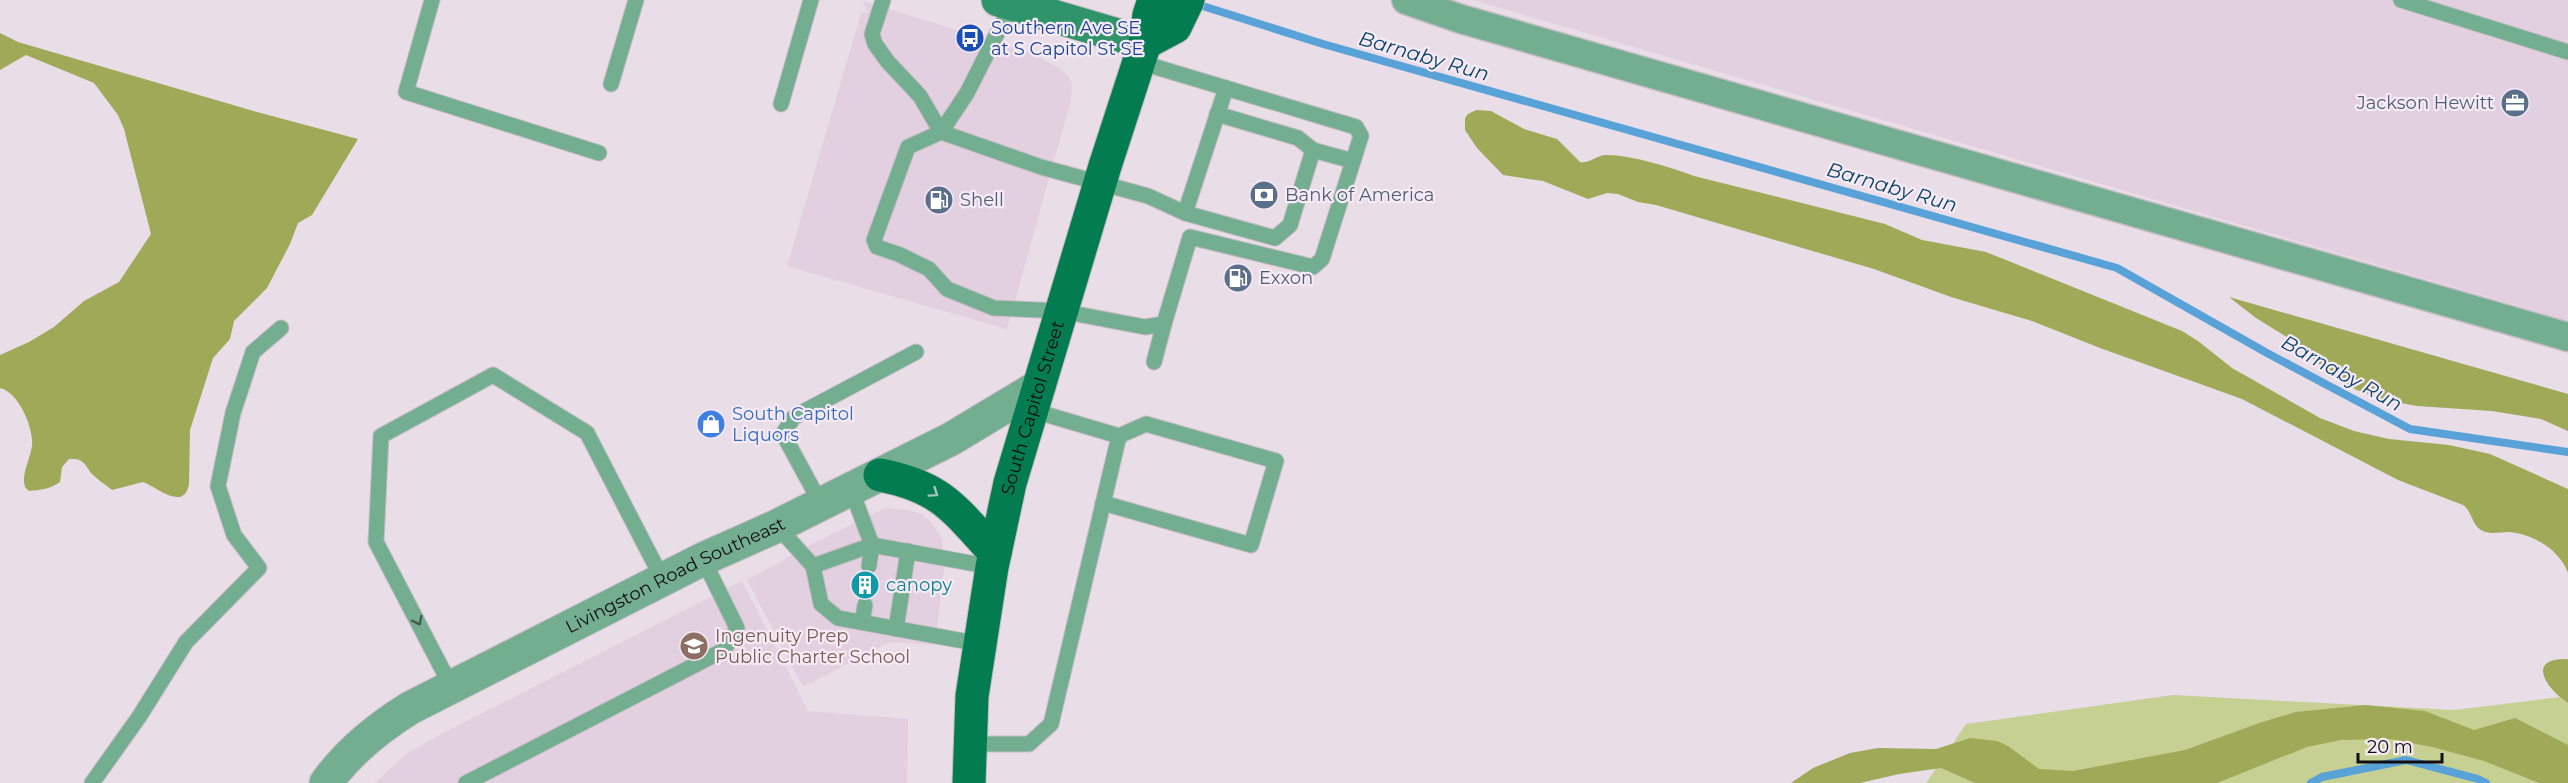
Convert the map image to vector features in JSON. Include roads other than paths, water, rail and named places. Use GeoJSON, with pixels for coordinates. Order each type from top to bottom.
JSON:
{"type":"FeatureCollection","features":[{"type":"Feature","properties":{"kind":"main road"},"geometry":{"type":"LineString","coordinates":[[1005,2],[1158,24]]}},
{"type":"Feature","properties":{"kind":"main road","name":"South Capitol Street"},"geometry":{"type":"LineString","coordinates":[[969,783],[972,696],[994,560],[1010,483],[1100,184],[1158,24]]}},
{"type":"Feature","properties":{"kind":"main road"},"geometry":{"type":"LineString","coordinates":[[866,482],[904,480],[928,488],[956,511],[994,560]]}},
{"type":"Feature","properties":{"kind":"street"},"geometry":{"type":"LineString","coordinates":[[1406,0],[1461,19],[2568,337]]}},
{"type":"Feature","properties":{"kind":"street","name":"Livingston Road Southeast"},"geometry":{"type":"LineString","coordinates":[[326,783],[346,758],[376,731],[410,708],[703,559],[777,526],[1035,398]]}},
{"type":"Feature","properties":{"kind":"lane"},"geometry":{"type":"LineString","coordinates":[[432,0],[406,92],[599,153]]}},
{"type":"Feature","properties":{"kind":"lane"},"geometry":{"type":"LineString","coordinates":[[611,84],[636,0]]}},
{"type":"Feature","properties":{"kind":"lane"},"geometry":{"type":"LineString","coordinates":[[781,104],[811,0]]}},
{"type":"Feature","properties":{"kind":"lane"},"geometry":{"type":"LineString","coordinates":[[883,0],[872,34],[875,44],[888,62],[920,96],[941,132],[1041,167],[1148,196],[1185,213],[1275,238],[1290,225],[1313,150]]}},
{"type":"Feature","properties":{"kind":"lane"},"geometry":{"type":"LineString","coordinates":[[2401,0],[2568,52]]}},
{"type":"Feature","properties":{"kind":"lane"},"geometry":{"type":"LineString","coordinates":[[1005,2],[967,93],[941,132],[908,147],[874,240],[877,247],[929,269],[947,289],[994,308],[1061,311],[1145,327],[1164,324]]}},
{"type":"Feature","properties":{"kind":"lane"},"geometry":{"type":"LineString","coordinates":[[1154,362],[1190,237],[1313,267],[1322,259],[1361,136],[1356,127],[1226,88],[1158,24]]}},
{"type":"Feature","properties":{"kind":"lane"},"geometry":{"type":"LineString","coordinates":[[1185,213],[1226,88]]}},
{"type":"Feature","properties":{"kind":"lane"},"geometry":{"type":"LineString","coordinates":[[1217,114],[1298,138],[1313,150],[1353,161]]}},
{"type":"Feature","properties":{"kind":"lane"},"geometry":{"type":"LineString","coordinates":[[92,783],[139,717],[186,642],[259,568],[234,535],[218,486],[233,412],[253,352],[281,328]]}},
{"type":"Feature","properties":{"kind":"lane"},"geometry":{"type":"LineString","coordinates":[[821,504],[783,434],[788,425],[801,413],[916,352]]}},
{"type":"Feature","properties":{"kind":"lane"},"geometry":{"type":"LineString","coordinates":[[451,686],[376,542],[381,436],[493,375],[586,433],[663,579]]}},
{"type":"Feature","properties":{"kind":"lane"},"geometry":{"type":"LineString","coordinates":[[1035,398],[1119,436],[1146,424],[1276,461],[1251,545],[1103,503]]}},
{"type":"Feature","properties":{"kind":"lane"},"geometry":{"type":"LineString","coordinates":[[970,744],[1029,744],[1051,724],[1119,436]]}},
{"type":"Feature","properties":{"kind":"lane"},"geometry":{"type":"LineString","coordinates":[[866,482],[872,545],[869,566]]}},
{"type":"Feature","properties":{"kind":"lane"},"geometry":{"type":"LineString","coordinates":[[777,526],[813,566],[821,604],[838,618],[980,644]]}},
{"type":"Feature","properties":{"kind":"lane"},"geometry":{"type":"LineString","coordinates":[[813,566],[872,545],[994,560]]}},
{"type":"Feature","properties":{"kind":"lane"},"geometry":{"type":"LineString","coordinates":[[896,628],[908,551]]}},
{"type":"Feature","properties":{"kind":"lane"},"geometry":{"type":"LineString","coordinates":[[466,783],[724,650],[737,628],[703,559]]}},
{"type":"Feature","properties":{"kind":"lane"},"geometry":{"type":"LineString","coordinates":[[862,622],[865,605]]}},
{"type":"Feature","properties":{"kind":"waterway","name":"Barnaby Run"},"geometry":{"type":"LineString","coordinates":[[1193,3],[1323,44],[2117,268],[2267,353],[2410,429],[2568,452]]}},
{"type":"Feature","properties":{"kind":"waterway"},"geometry":{"type":"LineString","coordinates":[[2311,783],[2322,777],[2406,760],[2486,783]]}},
{"type":"Feature","properties":{"kind":"place","name":"Southern Ave SE at S Capitol St SE"},"geometry":{"type":"Point","coordinates":[970,38]}},
{"type":"Feature","properties":{"kind":"place","name":"Jackson Hewitt"},"geometry":{"type":"Point","coordinates":[2515,103]}},
{"type":"Feature","properties":{"kind":"place","name":"Bank of America"},"geometry":{"type":"Point","coordinates":[1264,195]}},
{"type":"Feature","properties":{"kind":"place","name":"Shell"},"geometry":{"type":"Point","coordinates":[939,200]}},
{"type":"Feature","properties":{"kind":"place","name":"Exxon"},"geometry":{"type":"Point","coordinates":[1238,278]}},
{"type":"Feature","properties":{"kind":"place","name":"South Capitol Liquors"},"geometry":{"type":"Point","coordinates":[711,424]}},
{"type":"Feature","properties":{"kind":"place","name":"canopy"},"geometry":{"type":"Point","coordinates":[865,585]}},
{"type":"Feature","properties":{"kind":"place","name":"Ingenuity Prep Public Charter School"},"geometry":{"type":"Point","coordinates":[694,646]}}]}
